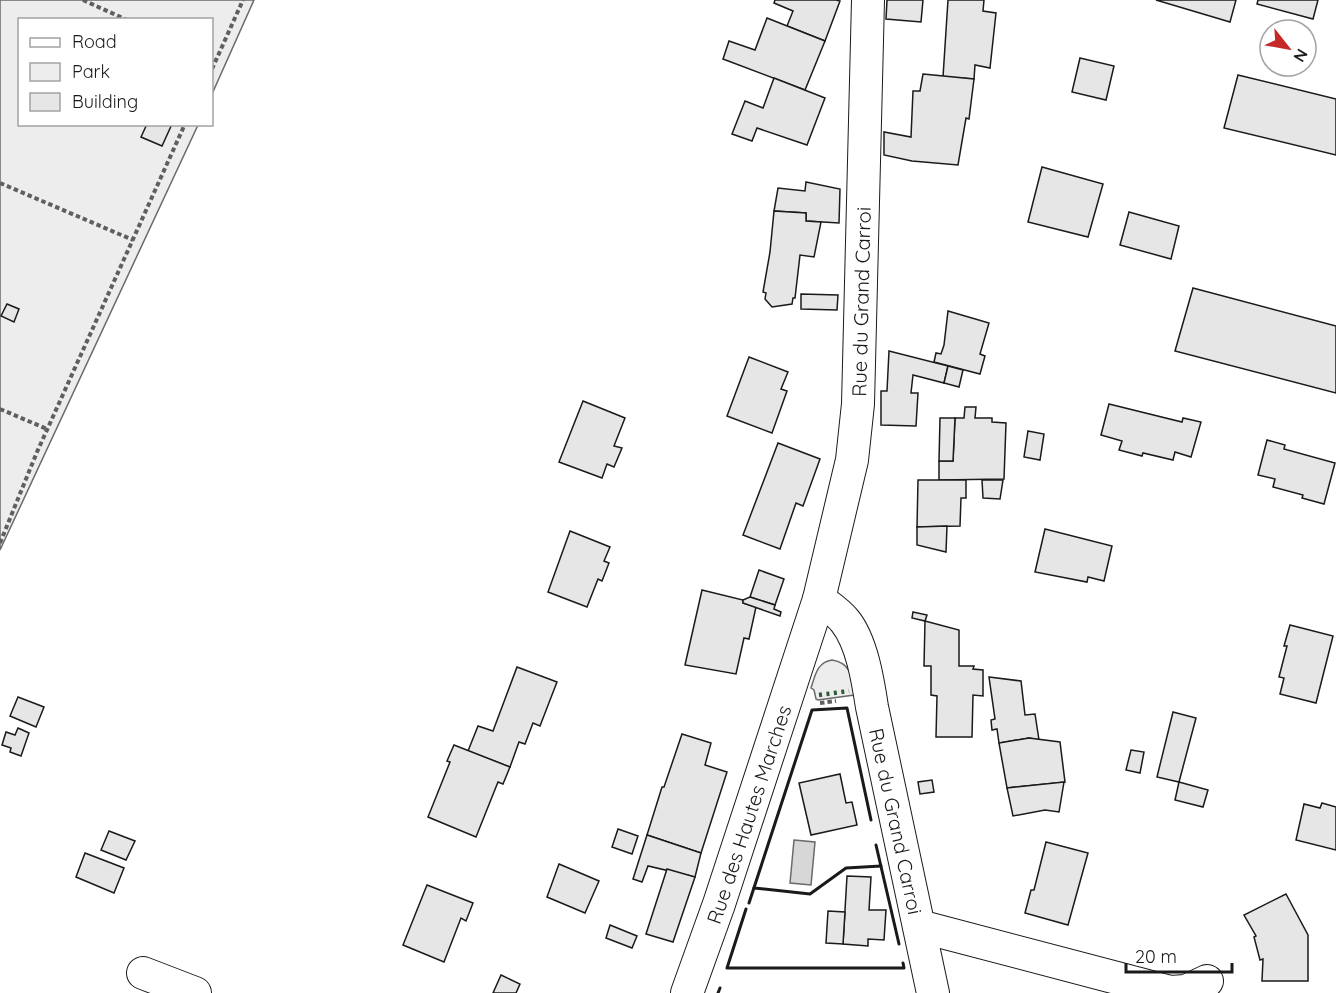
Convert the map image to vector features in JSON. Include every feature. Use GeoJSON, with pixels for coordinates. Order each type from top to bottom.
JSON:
{"type":"FeatureCollection","features":[{"type":"Feature","properties":{"kind":"street","name":"Rue du Grand Carroi"},"geometry":{"type":"LineString","coordinates":[[808,634],[819,600],[852,460],[858,404],[868,0]]}},
{"type":"Feature","properties":{"kind":"street","name":"Rue du Grand Carroi"},"geometry":{"type":"LineString","coordinates":[[819,600],[846,622],[852,632],[867,675],[874,719],[933,993]]}},
{"type":"Feature","properties":{"kind":"street"},"geometry":{"type":"LineString","coordinates":[[808,634],[839,639],[858,651]]}},
{"type":"Feature","properties":{"kind":"street","name":"Rue des Hautes Marches"},"geometry":{"type":"LineString","coordinates":[[687,993],[719,904],[808,634]]}},
{"type":"Feature","properties":{"kind":"street"},"geometry":{"type":"LineString","coordinates":[[920,926],[1170,992],[1186,991],[1207,981]]}},
{"type":"Feature","properties":{"kind":"street"},"geometry":{"type":"LineString","coordinates":[[143,973],[195,993]]}},
{"type":"Feature","properties":{"kind":"path"},"geometry":{"type":"LineString","coordinates":[[83,0],[123,18]]}},
{"type":"Feature","properties":{"kind":"path"},"geometry":{"type":"LineString","coordinates":[[214,58],[243,0]]}},
{"type":"Feature","properties":{"kind":"path"},"geometry":{"type":"LineString","coordinates":[[0,543],[47,429],[184,126]]}},
{"type":"Feature","properties":{"kind":"path"},"geometry":{"type":"LineString","coordinates":[[0,183],[133,240]]}},
{"type":"Feature","properties":{"kind":"path"},"geometry":{"type":"LineString","coordinates":[[0,409],[47,429]]}},
{"type":"Feature","properties":{"kind":"green space"},"geometry":{"type":"Polygon","coordinates":[[[0,0],[254,0],[213,92],[213,18],[18,18],[18,126],[198,126],[0,550],[0,0]]]}},
{"type":"Feature","properties":{"kind":"green space"},"geometry":{"type":"Polygon","coordinates":[[[832,660],[844,664],[850,672],[854,695],[818,700],[811,688],[817,670],[827,661],[832,660]]]}},
{"type":"Feature","properties":{"kind":"shaded area"},"geometry":{"type":"Polygon","coordinates":[[[794,840],[815,842],[811,885],[790,883],[794,840]]]}},
{"type":"Feature","properties":{"kind":"building"},"geometry":{"type":"Polygon","coordinates":[[[775,0],[840,1],[825,41],[787,26],[793,11],[774,3],[775,0]]]}},
{"type":"Feature","properties":{"kind":"building"},"geometry":{"type":"Polygon","coordinates":[[[887,0],[923,0],[921,22],[886,19],[887,0]]]}},
{"type":"Feature","properties":{"kind":"building"},"geometry":{"type":"Polygon","coordinates":[[[948,0],[984,0],[983,11],[996,13],[990,68],[975,65],[974,79],[943,77],[948,0]]]}},
{"type":"Feature","properties":{"kind":"building"},"geometry":{"type":"Polygon","coordinates":[[[1156,0],[1236,0],[1230,22],[1156,0]]]}},
{"type":"Feature","properties":{"kind":"building"},"geometry":{"type":"Polygon","coordinates":[[[1258,0],[1318,0],[1313,18],[1257,4],[1258,0]]]}},
{"type":"Feature","properties":{"kind":"building"},"geometry":{"type":"Polygon","coordinates":[[[767,18],[825,41],[805,90],[723,59],[729,41],[755,50],[767,18]]]}},
{"type":"Feature","properties":{"kind":"building"},"geometry":{"type":"Polygon","coordinates":[[[1080,58],[1114,66],[1106,100],[1072,92],[1080,58]]]}},
{"type":"Feature","properties":{"kind":"building"},"geometry":{"type":"Polygon","coordinates":[[[923,74],[974,79],[969,119],[966,118],[958,165],[912,161],[884,155],[884,132],[911,137],[913,91],[920,91],[923,74]]]}},
{"type":"Feature","properties":{"kind":"building"},"geometry":{"type":"Polygon","coordinates":[[[1238,75],[1336,99],[1336,155],[1224,128],[1238,75]]]}},
{"type":"Feature","properties":{"kind":"building"},"geometry":{"type":"Polygon","coordinates":[[[774,78],[825,98],[807,145],[757,128],[752,141],[732,134],[745,101],[763,108],[774,78]]]}},
{"type":"Feature","properties":{"kind":"building"},"geometry":{"type":"Polygon","coordinates":[[[146,126],[171,126],[162,146],[141,137],[146,126]]]}},
{"type":"Feature","properties":{"kind":"building"},"geometry":{"type":"Polygon","coordinates":[[[1042,167],[1103,184],[1088,237],[1028,222],[1042,167]]]}},
{"type":"Feature","properties":{"kind":"building"},"geometry":{"type":"Polygon","coordinates":[[[806,182],[840,189],[839,223],[806,221],[806,213],[774,211],[778,188],[805,191],[806,182]]]}},
{"type":"Feature","properties":{"kind":"building"},"geometry":{"type":"Polygon","coordinates":[[[774,211],[806,213],[806,221],[821,222],[814,257],[800,255],[795,298],[792,304],[772,307],[765,299],[766,293],[763,292],[774,211]]]}},
{"type":"Feature","properties":{"kind":"building"},"geometry":{"type":"Polygon","coordinates":[[[1129,212],[1179,226],[1171,259],[1120,245],[1129,212]]]}},
{"type":"Feature","properties":{"kind":"building"},"geometry":{"type":"Polygon","coordinates":[[[1193,288],[1336,326],[1336,393],[1175,351],[1193,288]]]}},
{"type":"Feature","properties":{"kind":"building"},"geometry":{"type":"Polygon","coordinates":[[[801,294],[838,295],[837,310],[801,309],[801,294]]]}},
{"type":"Feature","properties":{"kind":"building"},"geometry":{"type":"Polygon","coordinates":[[[7,304],[19,309],[14,322],[1,316],[7,304]]]}},
{"type":"Feature","properties":{"kind":"building"},"geometry":{"type":"Polygon","coordinates":[[[948,311],[989,323],[980,354],[985,356],[980,374],[934,362],[936,353],[941,354],[944,345],[948,311]]]}},
{"type":"Feature","properties":{"kind":"building"},"geometry":{"type":"Polygon","coordinates":[[[889,351],[948,366],[944,383],[913,375],[911,393],[918,393],[916,426],[881,425],[881,391],[887,391],[889,351]]]}},
{"type":"Feature","properties":{"kind":"building"},"geometry":{"type":"Polygon","coordinates":[[[749,357],[788,372],[781,389],[787,391],[772,433],[727,416],[749,357]]]}},
{"type":"Feature","properties":{"kind":"building"},"geometry":{"type":"Polygon","coordinates":[[[948,366],[963,370],[959,387],[944,383],[948,366]]]}},
{"type":"Feature","properties":{"kind":"building"},"geometry":{"type":"Polygon","coordinates":[[[583,401],[625,418],[614,446],[622,448],[614,467],[607,464],[602,478],[559,462],[583,401]]]}},
{"type":"Feature","properties":{"kind":"building"},"geometry":{"type":"Polygon","coordinates":[[[1109,404],[1182,422],[1183,418],[1201,422],[1191,457],[1175,452],[1173,460],[1119,450],[1122,441],[1101,435],[1109,404]]]}},
{"type":"Feature","properties":{"kind":"building"},"geometry":{"type":"Polygon","coordinates":[[[965,407],[976,407],[975,418],[992,418],[992,422],[1006,423],[1004,479],[939,480],[939,461],[953,461],[955,418],[964,418],[965,407]]]}},
{"type":"Feature","properties":{"kind":"building"},"geometry":{"type":"Polygon","coordinates":[[[940,418],[955,418],[953,461],[939,461],[940,418]]]}},
{"type":"Feature","properties":{"kind":"building"},"geometry":{"type":"Polygon","coordinates":[[[1028,431],[1044,434],[1040,460],[1024,457],[1028,431]]]}},
{"type":"Feature","properties":{"kind":"building"},"geometry":{"type":"Polygon","coordinates":[[[1267,440],[1285,445],[1284,449],[1335,463],[1324,504],[1302,498],[1303,495],[1273,487],[1275,479],[1258,475],[1267,440]]]}},
{"type":"Feature","properties":{"kind":"building"},"geometry":{"type":"Polygon","coordinates":[[[778,443],[820,459],[803,506],[796,503],[780,549],[743,535],[778,443]]]}},
{"type":"Feature","properties":{"kind":"building"},"geometry":{"type":"Polygon","coordinates":[[[918,480],[966,480],[966,498],[961,498],[960,526],[917,527],[918,480]]]}},
{"type":"Feature","properties":{"kind":"building"},"geometry":{"type":"Polygon","coordinates":[[[982,480],[1003,480],[1000,499],[983,498],[982,480]]]}},
{"type":"Feature","properties":{"kind":"building"},"geometry":{"type":"Polygon","coordinates":[[[947,526],[946,552],[917,545],[917,527],[947,526]]]}},
{"type":"Feature","properties":{"kind":"building"},"geometry":{"type":"Polygon","coordinates":[[[1045,529],[1112,546],[1104,581],[1088,577],[1087,582],[1035,572],[1045,529]]]}},
{"type":"Feature","properties":{"kind":"building"},"geometry":{"type":"Polygon","coordinates":[[[570,531],[610,547],[604,561],[609,563],[602,581],[598,579],[587,607],[548,592],[570,531]]]}},
{"type":"Feature","properties":{"kind":"building"},"geometry":{"type":"Polygon","coordinates":[[[759,570],[784,579],[775,605],[750,597],[759,570]]]}},
{"type":"Feature","properties":{"kind":"building"},"geometry":{"type":"Polygon","coordinates":[[[702,590],[743,600],[743,603],[756,607],[749,639],[744,638],[736,674],[685,665],[702,590]]]}},
{"type":"Feature","properties":{"kind":"building"},"geometry":{"type":"Polygon","coordinates":[[[750,597],[775,605],[774,609],[781,612],[780,616],[743,603],[743,600],[750,597]]]}},
{"type":"Feature","properties":{"kind":"building"},"geometry":{"type":"Polygon","coordinates":[[[913,612],[927,615],[925,621],[912,618],[913,612]]]}},
{"type":"Feature","properties":{"kind":"building"},"geometry":{"type":"Polygon","coordinates":[[[925,621],[959,630],[959,666],[974,666],[973,669],[983,670],[983,696],[973,695],[972,737],[936,737],[937,696],[931,695],[931,666],[924,666],[925,621]]]}},
{"type":"Feature","properties":{"kind":"building"},"geometry":{"type":"Polygon","coordinates":[[[1290,625],[1333,636],[1316,703],[1280,694],[1284,678],[1279,677],[1290,625]]]}},
{"type":"Feature","properties":{"kind":"building"},"geometry":{"type":"Polygon","coordinates":[[[517,667],[557,682],[540,726],[533,723],[525,744],[519,742],[510,767],[468,751],[478,726],[493,731],[517,667]]]}},
{"type":"Feature","properties":{"kind":"building"},"geometry":{"type":"Polygon","coordinates":[[[989,677],[1021,681],[1025,715],[1035,714],[1039,740],[1029,738],[999,743],[997,729],[992,730],[991,720],[995,719],[989,677]]]}},
{"type":"Feature","properties":{"kind":"building"},"geometry":{"type":"Polygon","coordinates":[[[18,697],[44,707],[36,727],[10,716],[18,697]]]}},
{"type":"Feature","properties":{"kind":"building"},"geometry":{"type":"Polygon","coordinates":[[[1173,712],[1196,718],[1179,782],[1157,777],[1173,712]]]}},
{"type":"Feature","properties":{"kind":"building"},"geometry":{"type":"Polygon","coordinates":[[[18,728],[29,733],[21,756],[10,752],[11,748],[2,745],[6,732],[15,735],[18,728]]]}},
{"type":"Feature","properties":{"kind":"building"},"geometry":{"type":"Polygon","coordinates":[[[682,734],[711,743],[705,765],[727,772],[701,853],[647,835],[682,734]]]}},
{"type":"Feature","properties":{"kind":"building"},"geometry":{"type":"Polygon","coordinates":[[[1029,738],[1060,742],[1065,782],[1007,788],[999,743],[1029,738]]]}},
{"type":"Feature","properties":{"kind":"building"},"geometry":{"type":"Polygon","coordinates":[[[454,745],[510,767],[503,784],[498,782],[476,837],[428,817],[450,762],[447,761],[454,745]]]}},
{"type":"Feature","properties":{"kind":"building"},"geometry":{"type":"Polygon","coordinates":[[[1131,750],[1144,752],[1140,773],[1126,770],[1131,750]]]}},
{"type":"Feature","properties":{"kind":"building"},"geometry":{"type":"Polygon","coordinates":[[[840,774],[846,803],[852,802],[857,825],[811,835],[799,783],[840,774]]]}},
{"type":"Feature","properties":{"kind":"building"},"geometry":{"type":"Polygon","coordinates":[[[932,780],[934,792],[920,794],[918,782],[932,780]]]}},
{"type":"Feature","properties":{"kind":"building"},"geometry":{"type":"Polygon","coordinates":[[[1064,782],[1059,812],[1045,810],[1013,816],[1007,788],[1064,782]]]}},
{"type":"Feature","properties":{"kind":"building"},"geometry":{"type":"Polygon","coordinates":[[[1179,782],[1208,790],[1203,807],[1175,800],[1179,782]]]}},
{"type":"Feature","properties":{"kind":"building"},"geometry":{"type":"Polygon","coordinates":[[[1322,803],[1336,807],[1336,850],[1296,840],[1304,804],[1320,808],[1322,803]]]}},
{"type":"Feature","properties":{"kind":"building"},"geometry":{"type":"Polygon","coordinates":[[[618,829],[638,836],[632,854],[612,847],[618,829]]]}},
{"type":"Feature","properties":{"kind":"building"},"geometry":{"type":"Polygon","coordinates":[[[109,831],[135,841],[126,860],[101,850],[109,831]]]}},
{"type":"Feature","properties":{"kind":"building"},"geometry":{"type":"Polygon","coordinates":[[[647,835],[701,853],[695,877],[648,866],[642,882],[633,879],[647,835]]]}},
{"type":"Feature","properties":{"kind":"building"},"geometry":{"type":"Polygon","coordinates":[[[1046,842],[1088,853],[1068,925],[1025,913],[1031,890],[1034,890],[1046,842]]]}},
{"type":"Feature","properties":{"kind":"building"},"geometry":{"type":"Polygon","coordinates":[[[85,853],[124,868],[114,893],[76,877],[85,853]]]}},
{"type":"Feature","properties":{"kind":"building"},"geometry":{"type":"Polygon","coordinates":[[[559,864],[599,881],[585,913],[547,897],[559,864]]]}},
{"type":"Feature","properties":{"kind":"building"},"geometry":{"type":"Polygon","coordinates":[[[667,869],[695,877],[673,942],[646,934],[667,869]]]}},
{"type":"Feature","properties":{"kind":"building"},"geometry":{"type":"Polygon","coordinates":[[[847,876],[871,877],[869,910],[886,910],[884,940],[868,939],[868,946],[843,944],[847,876]]]}},
{"type":"Feature","properties":{"kind":"building"},"geometry":{"type":"Polygon","coordinates":[[[427,885],[473,903],[466,921],[461,918],[444,962],[403,945],[427,885]]]}},
{"type":"Feature","properties":{"kind":"building"},"geometry":{"type":"Polygon","coordinates":[[[1286,894],[1308,935],[1308,981],[1262,981],[1263,959],[1260,960],[1254,937],[1256,936],[1244,915],[1286,894]]]}},
{"type":"Feature","properties":{"kind":"building"},"geometry":{"type":"Polygon","coordinates":[[[828,911],[845,912],[843,944],[826,943],[828,911]]]}},
{"type":"Feature","properties":{"kind":"building"},"geometry":{"type":"Polygon","coordinates":[[[610,925],[637,936],[632,948],[606,938],[610,925]]]}},
{"type":"Feature","properties":{"kind":"building"},"geometry":{"type":"Polygon","coordinates":[[[501,975],[520,984],[516,993],[493,993],[501,975]]]}},
{"type":"Feature","properties":{"kind":"hedge"},"geometry":{"type":"LineString","coordinates":[[819,695],[849,691]]}},
{"type":"Feature","properties":{"kind":"wall"},"geometry":{"type":"LineString","coordinates":[[749,903],[812,710],[847,708],[871,820]]}},
{"type":"Feature","properties":{"kind":"wall"},"geometry":{"type":"LineString","coordinates":[[876,845],[899,944]]}},
{"type":"Feature","properties":{"kind":"wall"},"geometry":{"type":"LineString","coordinates":[[754,888],[810,894],[846,868],[881,866]]}},
{"type":"Feature","properties":{"kind":"wall"},"geometry":{"type":"LineString","coordinates":[[746,909],[727,968],[904,968],[903,963]]}},
{"type":"Feature","properties":{"kind":"wall"},"geometry":{"type":"LineString","coordinates":[[718,993],[720,988]]}}]}
